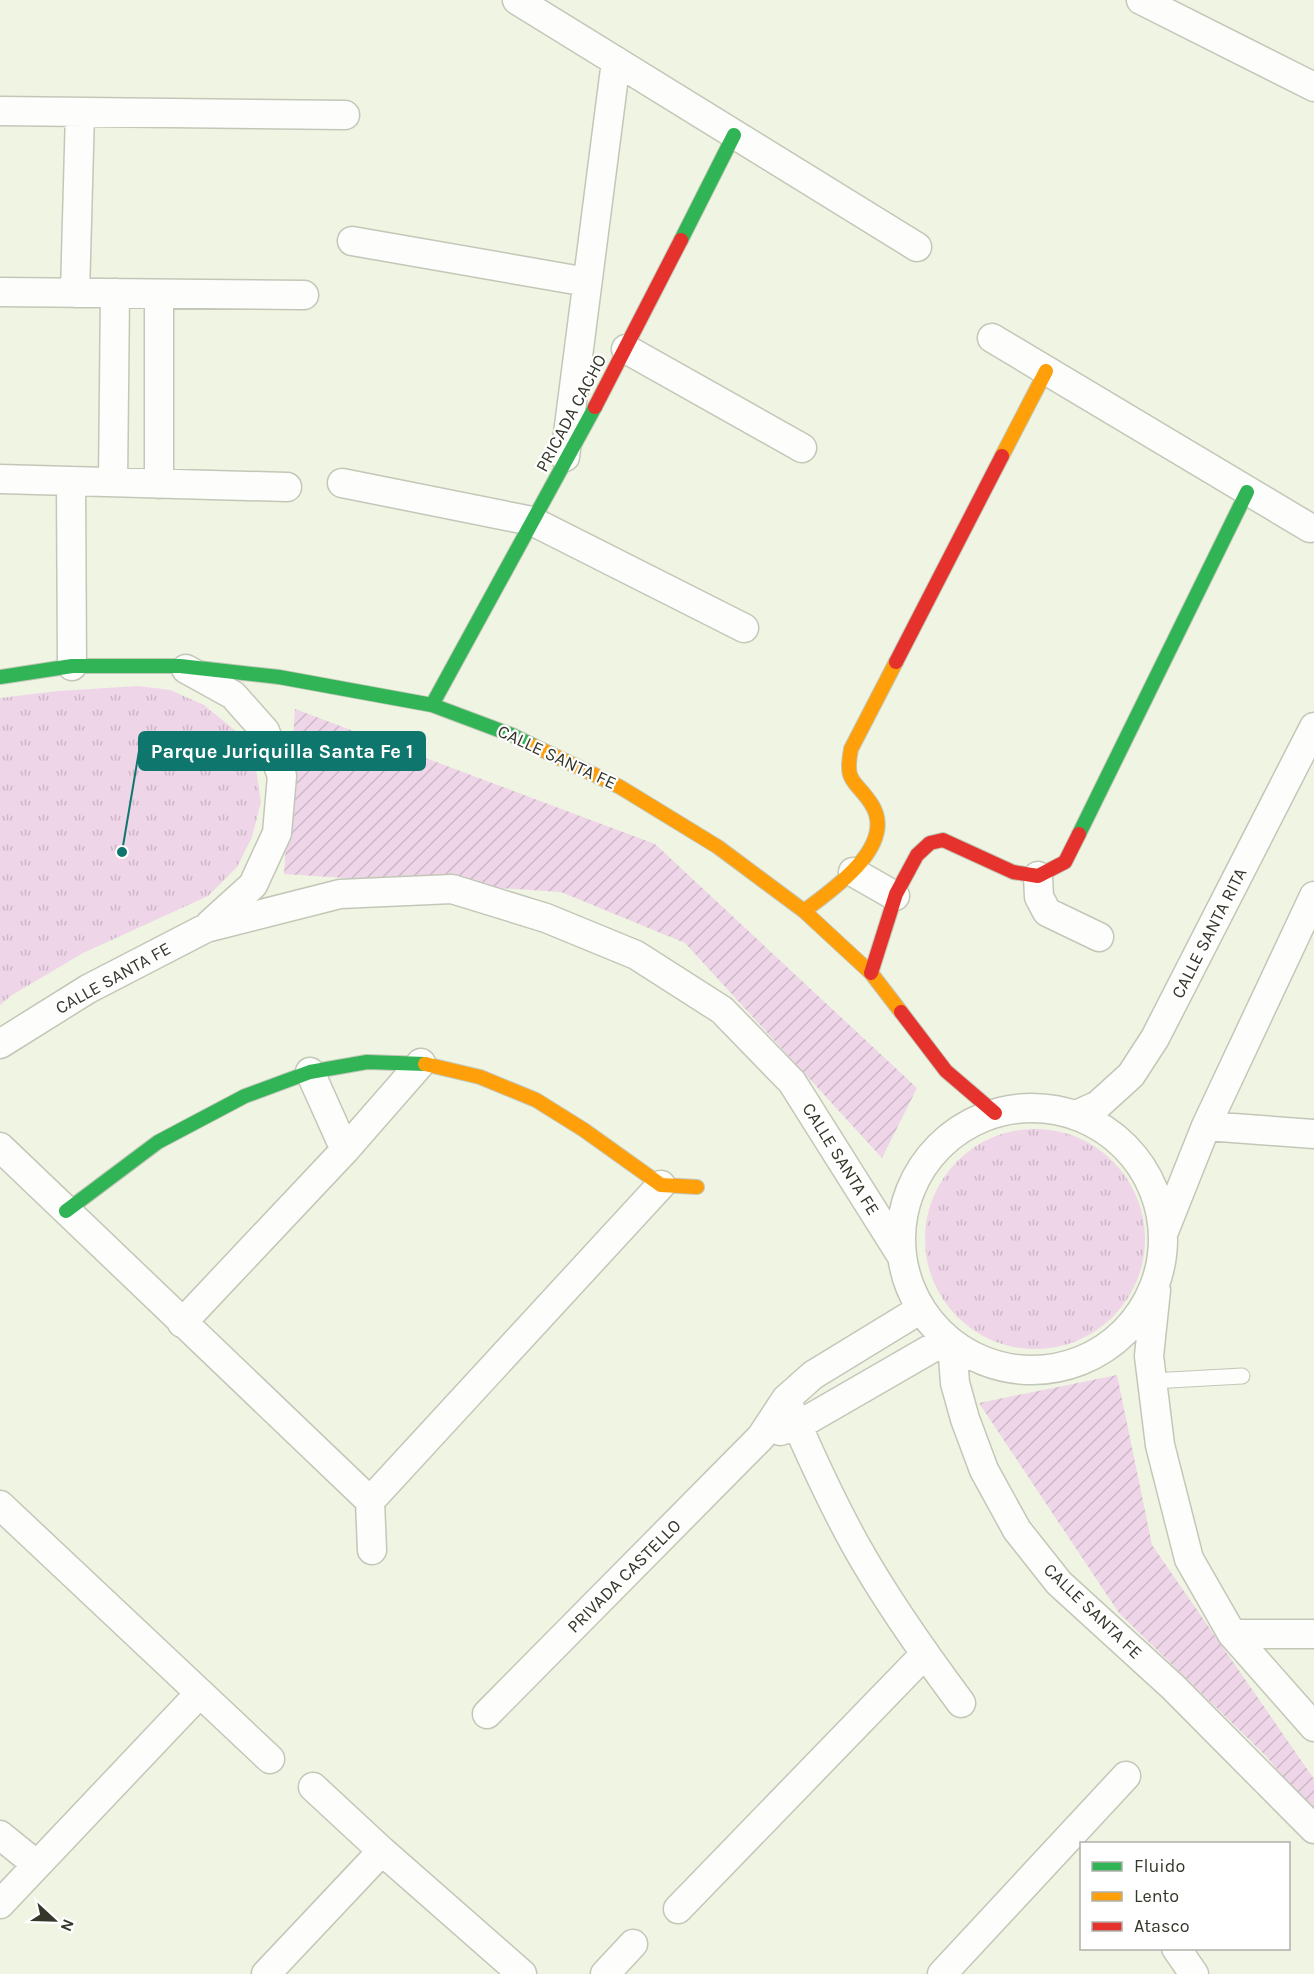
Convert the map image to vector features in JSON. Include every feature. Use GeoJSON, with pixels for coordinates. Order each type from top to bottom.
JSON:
{"type":"FeatureCollection","features":[{"type":"Feature","properties":{"kind":"street"},"geometry":{"type":"LineString","coordinates":[[517,0],[916,247]]}},
{"type":"Feature","properties":{"kind":"street"},"geometry":{"type":"LineString","coordinates":[[1141,0],[1314,87]]}},
{"type":"Feature","properties":{"kind":"street"},"geometry":{"type":"LineString","coordinates":[[564,465],[616,62]]}},
{"type":"Feature","properties":{"kind":"street"},"geometry":{"type":"LineString","coordinates":[[0,111],[345,115]]}},
{"type":"Feature","properties":{"kind":"street"},"geometry":{"type":"LineString","coordinates":[[75,292],[80,112]]}},
{"type":"Feature","properties":{"kind":"street","name":"PRICADA CACHO"},"geometry":{"type":"LineString","coordinates":[[432,705],[626,349],[734,135]]}},
{"type":"Feature","properties":{"kind":"street"},"geometry":{"type":"LineString","coordinates":[[352,241],[587,282]]}},
{"type":"Feature","properties":{"kind":"street"},"geometry":{"type":"LineString","coordinates":[[0,292],[304,295]]}},
{"type":"Feature","properties":{"kind":"street"},"geometry":{"type":"LineString","coordinates":[[113,482],[115,293]]}},
{"type":"Feature","properties":{"kind":"street"},"geometry":{"type":"LineString","coordinates":[[159,294],[159,484]]}},
{"type":"Feature","properties":{"kind":"street"},"geometry":{"type":"LineString","coordinates":[[992,338],[1310,528]]}},
{"type":"Feature","properties":{"kind":"street"},"geometry":{"type":"LineString","coordinates":[[626,349],[802,448]]}},
{"type":"Feature","properties":{"kind":"street"},"geometry":{"type":"LineString","coordinates":[[804,911],[853,872],[871,847],[879,826],[878,816],[849,778],[847,764],[851,750],[1046,371]]}},
{"type":"Feature","properties":{"kind":"street"},"geometry":{"type":"LineString","coordinates":[[0,479],[287,487]]}},
{"type":"Feature","properties":{"kind":"street"},"geometry":{"type":"LineString","coordinates":[[71,481],[72,666]]}},
{"type":"Feature","properties":{"kind":"street"},"geometry":{"type":"LineString","coordinates":[[342,483],[532,521],[744,628]]}},
{"type":"Feature","properties":{"kind":"street"},"geometry":{"type":"LineString","coordinates":[[871,973],[895,896],[910,865],[926,844],[935,839],[943,840],[1013,872],[1038,876],[1065,862],[1247,492]]}},
{"type":"Feature","properties":{"kind":"street","name":"CALLE SANTA FE"},"geometry":{"type":"LineString","coordinates":[[0,677],[72,666],[180,666],[279,676],[432,705],[512,735],[620,787],[718,847],[804,911],[871,973],[946,1071],[995,1113]]}},
{"type":"Feature","properties":{"kind":"street"},"geometry":{"type":"LineString","coordinates":[[180,666],[233,695],[265,731],[282,776],[277,833],[253,885],[206,928]]}},
{"type":"Feature","properties":{"kind":"street","name":"CALLE SANTA RITA"},"geometry":{"type":"LineString","coordinates":[[1076,1115],[1098,1106],[1131,1075],[1155,1038],[1314,727]]}},
{"type":"Feature","properties":{"kind":"street"},"geometry":{"type":"LineString","coordinates":[[853,872],[895,896]]}},
{"type":"Feature","properties":{"kind":"street"},"geometry":{"type":"LineString","coordinates":[[1038,876],[1039,897],[1047,912],[1099,937]]}},
{"type":"Feature","properties":{"kind":"street","name":"CALLE SANTA FE"},"geometry":{"type":"LineString","coordinates":[[0,1044],[88,989],[206,928],[340,894],[452,889],[546,918],[636,955],[722,1010],[792,1082],[901,1255]]}},
{"type":"Feature","properties":{"kind":"street"},"geometry":{"type":"LineString","coordinates":[[1314,896],[1206,1126],[1163,1236],[1149,1356],[1160,1445],[1189,1559],[1232,1634],[1314,1727]]}},
{"type":"Feature","properties":{"kind":"street"},"geometry":{"type":"LineString","coordinates":[[66,1211],[158,1142],[245,1096],[310,1072],[367,1062],[421,1063],[480,1077],[536,1100],[585,1130],[661,1185],[697,1187]]}},
{"type":"Feature","properties":{"kind":"street"},"geometry":{"type":"LineString","coordinates":[[182,1323],[345,1150],[421,1063]]}},
{"type":"Feature","properties":{"kind":"street"},"geometry":{"type":"LineString","coordinates":[[310,1072],[345,1150]]}},
{"type":"Feature","properties":{"kind":"street"},"geometry":{"type":"LineString","coordinates":[[1158,1276],[1142,1309],[1119,1337],[1089,1358],[1055,1369],[1018,1371],[983,1362],[949,1342],[921,1309],[908,1285],[901,1255],[902,1218],[913,1183],[933,1152],[962,1128],[995,1113],[1036,1107],[1076,1115],[1104,1130],[1128,1150],[1146,1176],[1158,1204],[1163,1236]]}},
{"type":"Feature","properties":{"kind":"street"},"geometry":{"type":"LineString","coordinates":[[1206,1126],[1314,1134]]}},
{"type":"Feature","properties":{"kind":"street"},"geometry":{"type":"LineString","coordinates":[[0,1147],[370,1502],[372,1550]]}},
{"type":"Feature","properties":{"kind":"street"},"geometry":{"type":"LineString","coordinates":[[370,1502],[661,1185]]}},
{"type":"Feature","properties":{"kind":"street","name":"PRIVADA CASTELLO"},"geometry":{"type":"LineString","coordinates":[[487,1714],[761,1437],[786,1399],[822,1369],[921,1309]]}},
{"type":"Feature","properties":{"kind":"street","name":"CALLE SANTA FE"},"geometry":{"type":"LineString","coordinates":[[949,1342],[955,1383],[965,1419],[984,1470],[1017,1530],[1059,1584],[1173,1687],[1314,1829]]}},
{"type":"Feature","properties":{"kind":"street","name":"PRIVADA CASTELLO"},"geometry":{"type":"LineString","coordinates":[[761,1437],[797,1426],[949,1342]]}},
{"type":"Feature","properties":{"kind":"street"},"geometry":{"type":"LineString","coordinates":[[786,1399],[824,1485],[855,1543],[888,1600],[961,1703]]}},
{"type":"Feature","properties":{"kind":"street"},"geometry":{"type":"LineString","coordinates":[[0,1505],[270,1758]]}},
{"type":"Feature","properties":{"kind":"street"},"geometry":{"type":"LineString","coordinates":[[1232,1634],[1314,1634]]}},
{"type":"Feature","properties":{"kind":"street"},"geometry":{"type":"LineString","coordinates":[[678,1909],[925,1654]]}},
{"type":"Feature","properties":{"kind":"street"},"geometry":{"type":"LineString","coordinates":[[0,1904],[200,1693]]}},
{"type":"Feature","properties":{"kind":"street"},"geometry":{"type":"LineString","coordinates":[[942,1974],[1075,1843],[1126,1776]]}},
{"type":"Feature","properties":{"kind":"street"},"geometry":{"type":"LineString","coordinates":[[313,1787],[522,1974]]}},
{"type":"Feature","properties":{"kind":"street"},"geometry":{"type":"LineString","coordinates":[[0,1835],[37,1865]]}},
{"type":"Feature","properties":{"kind":"street"},"geometry":{"type":"LineString","coordinates":[[266,1974],[382,1851]]}},
{"type":"Feature","properties":{"kind":"street"},"geometry":{"type":"LineString","coordinates":[[605,1974],[633,1944]]}},
{"type":"Feature","properties":{"kind":"street"},"geometry":{"type":"LineString","coordinates":[[1177,1950],[1194,1974]]}},
{"type":"Feature","properties":{"kind":"lane"},"geometry":{"type":"LineString","coordinates":[[1152,1381],[1242,1376]]}},
{"type":"Feature","properties":{"kind":"green space"},"geometry":{"type":"Polygon","coordinates":[[[138,686],[170,690],[204,705],[237,732],[255,763],[261,802],[252,837],[237,867],[208,896],[83,953],[12,995],[0,1005],[0,698],[58,691],[138,686]]]}},
{"type":"Feature","properties":{"kind":"green space"},"geometry":{"type":"Polygon","coordinates":[[[295,709],[655,844],[917,1088],[882,1158],[685,943],[561,892],[284,874],[295,709]]]}},
{"type":"Feature","properties":{"kind":"green space"},"geometry":{"type":"Polygon","coordinates":[[[1024,1129],[1046,1129],[1077,1137],[1096,1147],[1113,1161],[1127,1178],[1137,1197],[1143,1217],[1145,1239],[1143,1261],[1137,1281],[1127,1300],[1113,1317],[1096,1331],[1067,1345],[1046,1349],[1024,1349],[1003,1345],[983,1336],[965,1324],[950,1309],[929,1271],[925,1250],[925,1228],[929,1207],[938,1187],[950,1169],[965,1154],[1003,1133],[1024,1129]]]}},
{"type":"Feature","properties":{"kind":"green space"},"geometry":{"type":"Polygon","coordinates":[[[1117,1375],[1152,1545],[1314,1779],[1314,1824],[1282,1775],[1264,1754],[1119,1613],[979,1403],[1117,1375]]]}},
{"type":"Feature","properties":{"kind":"traffic: fast"},"geometry":{"type":"LineString","coordinates":[[681,240],[734,135]]}},
{"type":"Feature","properties":{"kind":"traffic: fast"},"geometry":{"type":"LineString","coordinates":[[432,705],[595,407]]}},
{"type":"Feature","properties":{"kind":"traffic: fast"},"geometry":{"type":"LineString","coordinates":[[1079,834],[1247,492]]}},
{"type":"Feature","properties":{"kind":"traffic: fast"},"geometry":{"type":"LineString","coordinates":[[0,677],[72,666],[180,666],[279,677],[432,705],[512,735],[534,746]]}},
{"type":"Feature","properties":{"kind":"traffic: fast"},"geometry":{"type":"LineString","coordinates":[[66,1211],[158,1142],[245,1096],[310,1072],[367,1062],[425,1064]]}},
{"type":"Feature","properties":{"kind":"traffic: slow"},"geometry":{"type":"LineString","coordinates":[[1002,456],[1046,371]]}},
{"type":"Feature","properties":{"kind":"traffic: slow"},"geometry":{"type":"LineString","coordinates":[[804,911],[858,866],[876,836],[877,820],[872,805],[850,776],[849,761],[851,749],[896,662]]}},
{"type":"Feature","properties":{"kind":"traffic: slow"},"geometry":{"type":"LineString","coordinates":[[534,746],[620,787],[718,847],[804,911],[871,973],[901,1012]]}},
{"type":"Feature","properties":{"kind":"traffic: slow"},"geometry":{"type":"LineString","coordinates":[[425,1064],[480,1077],[536,1100],[584,1130],[661,1185],[697,1187]]}},
{"type":"Feature","properties":{"kind":"traffic: jam"},"geometry":{"type":"LineString","coordinates":[[595,407],[681,240]]}},
{"type":"Feature","properties":{"kind":"traffic: jam"},"geometry":{"type":"LineString","coordinates":[[896,662],[1002,456]]}},
{"type":"Feature","properties":{"kind":"traffic: jam"},"geometry":{"type":"LineString","coordinates":[[871,973],[896,894],[917,855],[930,843],[943,840],[1013,872],[1038,876],[1065,862],[1079,834]]}},
{"type":"Feature","properties":{"kind":"traffic: jam"},"geometry":{"type":"LineString","coordinates":[[901,1012],[946,1071],[995,1113]]}},
{"type":"Feature","properties":{"kind":"place","name":"Parque Juriquilla Santa Fe 1"},"geometry":{"type":"Point","coordinates":[122,852]}}]}
